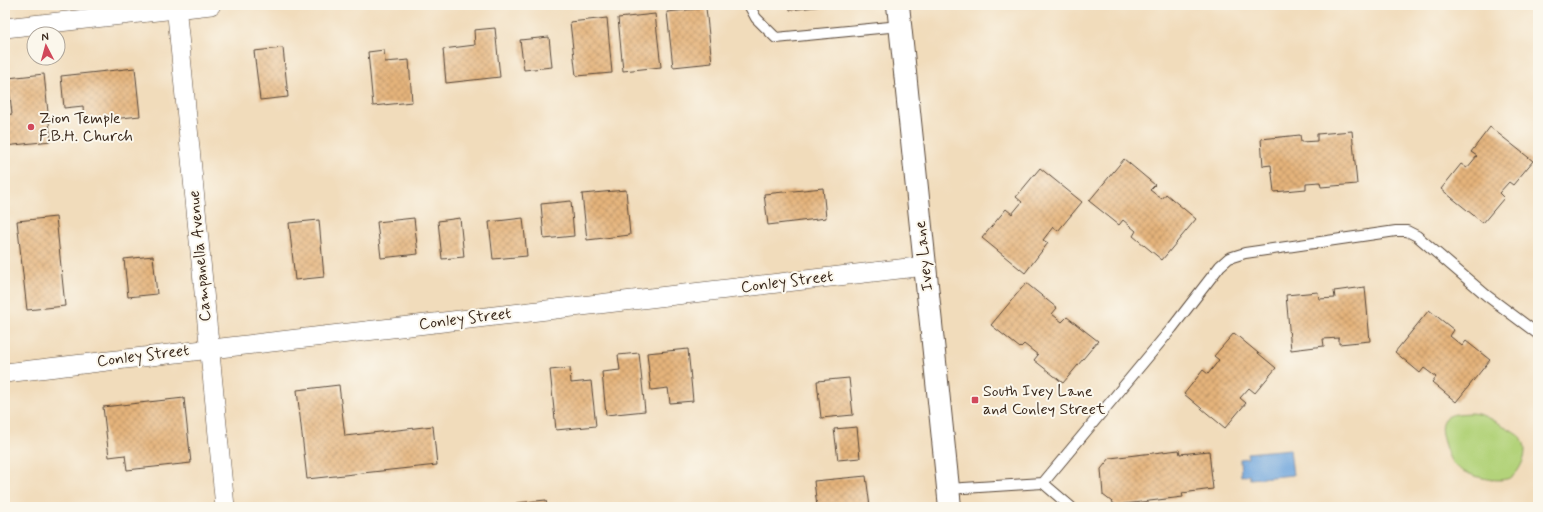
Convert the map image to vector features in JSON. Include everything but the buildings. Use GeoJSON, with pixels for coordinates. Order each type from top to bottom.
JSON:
{"type":"FeatureCollection","features":[{"type":"Feature","properties":{"kind":"street"},"geometry":{"type":"LineString","coordinates":[[5,28],[176,7],[211,5]]}},
{"type":"Feature","properties":{"kind":"street","name":"Ivey Lane"},"geometry":{"type":"LineString","coordinates":[[898,5],[949,498]]}},
{"type":"Feature","properties":{"kind":"street","name":"Campanella Avenue"},"geometry":{"type":"LineString","coordinates":[[176,7],[208,349],[225,507]]}},
{"type":"Feature","properties":{"kind":"street","name":"Conley Street"},"geometry":{"type":"LineString","coordinates":[[5,373],[925,266]]}},
{"type":"Feature","properties":{"kind":"lane"},"geometry":{"type":"LineString","coordinates":[[749,5],[756,18],[776,38],[900,26]]}},
{"type":"Feature","properties":{"kind":"lane"},"geometry":{"type":"LineString","coordinates":[[949,498],[1043,483],[1172,328],[1220,266],[1229,258],[1245,253],[1396,230],[1407,231],[1417,236],[1486,295],[1538,334]]}},
{"type":"Feature","properties":{"kind":"lane"},"geometry":{"type":"LineString","coordinates":[[1043,483],[1071,507]]}},
{"type":"Feature","properties":{"kind":"green space"},"geometry":{"type":"Polygon","coordinates":[[[1469,413],[1478,414],[1487,418],[1521,437],[1524,445],[1525,456],[1520,468],[1513,476],[1500,480],[1482,478],[1465,472],[1453,464],[1442,436],[1442,422],[1450,415],[1469,413]]]}},
{"type":"Feature","properties":{"kind":"water"},"geometry":{"type":"Polygon","coordinates":[[[1290,449],[1293,475],[1250,479],[1249,475],[1241,476],[1240,459],[1248,458],[1247,453],[1290,449]]]}},
{"type":"Feature","properties":{"kind":"place","name":"Zion Temple F.B.H. Church"},"geometry":{"type":"Point","coordinates":[31,127]}},
{"type":"Feature","properties":{"kind":"place","name":"South Ivey Lane and Conley Street"},"geometry":{"type":"Point","coordinates":[975,400]}}]}
